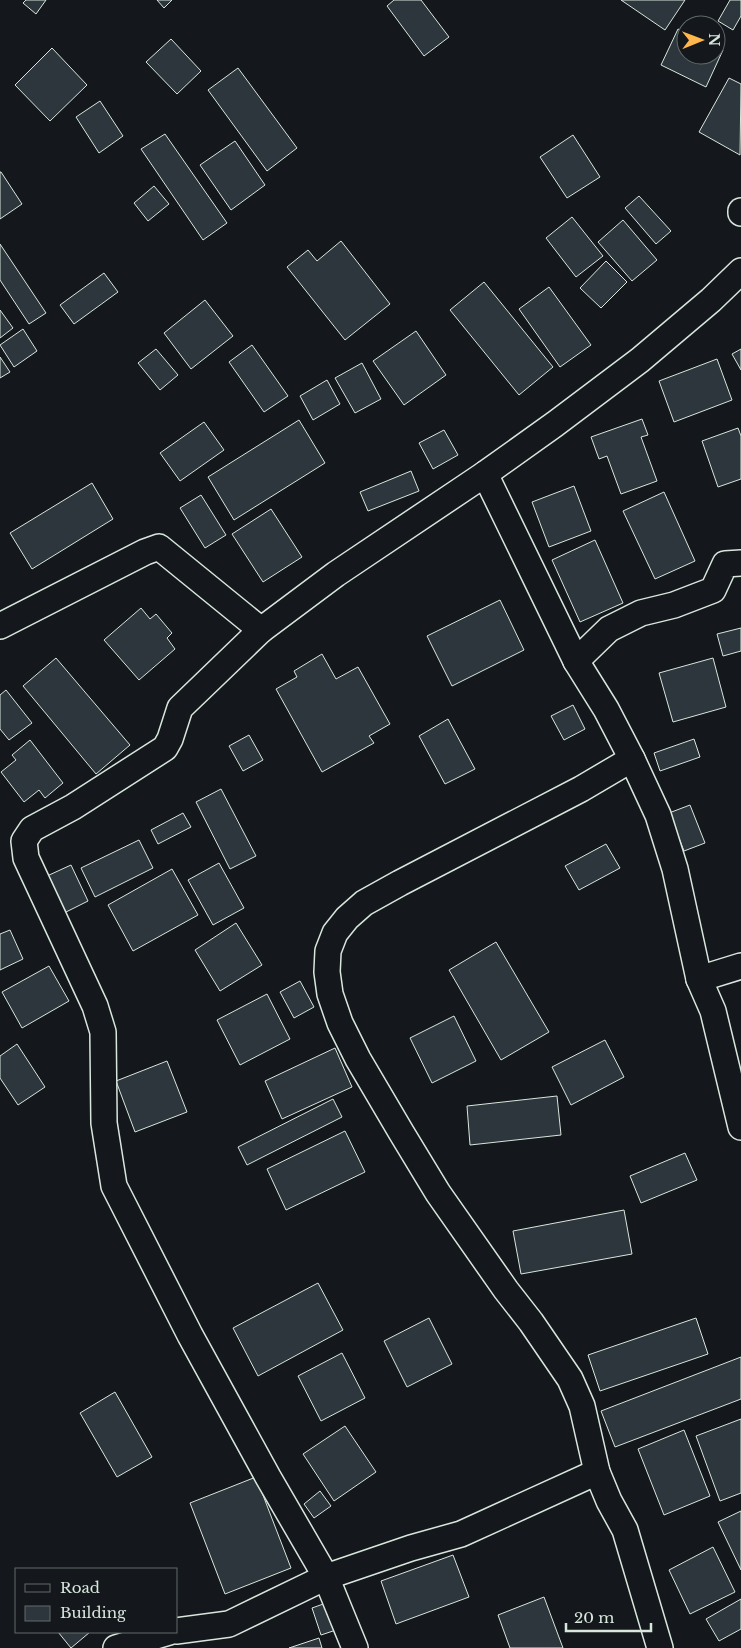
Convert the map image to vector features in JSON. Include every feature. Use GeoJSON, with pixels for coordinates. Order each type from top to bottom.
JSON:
{"type":"FeatureCollection","features":[{"type":"Feature","properties":{"kind":"street"},"geometry":{"type":"LineString","coordinates":[[355,1648],[326,1577],[268,1477],[195,1343],[114,1186],[104,1123],[105,1062],[103,1032],[95,1006],[26,858],[24,841],[32,829],[73,807],[165,748],[170,739],[180,708],[261,630],[336,574],[485,474],[555,424],[640,360],[711,300],[741,271]]}},
{"type":"Feature","properties":{"kind":"street"},"geometry":{"type":"LineString","coordinates":[[485,474],[576,661],[606,709],[632,759],[658,816],[675,869],[699,979],[713,1011],[741,1127]]}},
{"type":"Feature","properties":{"kind":"street"},"geometry":{"type":"LineString","coordinates":[[0,626],[145,552],[159,547],[261,630]]}},
{"type":"Feature","properties":{"kind":"street"},"geometry":{"type":"LineString","coordinates":[[576,661],[609,629],[642,613],[674,605],[713,590],[725,564],[741,563]]}},
{"type":"Feature","properties":{"kind":"street"},"geometry":{"type":"LineString","coordinates":[[632,759],[580,789],[400,882],[364,903],[346,918],[336,932],[328,952],[327,972],[330,994],[340,1023],[358,1059],[401,1132],[438,1193],[506,1290],[536,1328],[570,1379],[582,1406],[597,1472],[626,1530],[660,1648]]}},
{"type":"Feature","properties":{"kind":"street"},"geometry":{"type":"LineString","coordinates":[[699,979],[741,966]]}},
{"type":"Feature","properties":{"kind":"street"},"geometry":{"type":"LineString","coordinates":[[178,1631],[229,1624],[326,1577],[411,1548],[461,1534],[597,1472]]}},
{"type":"Feature","properties":{"kind":"street"},"geometry":{"type":"LineString","coordinates":[[116,1648],[166,1633]]}},
{"type":"Feature","properties":{"kind":"building"},"geometry":{"type":"Polygon","coordinates":[[[26,0],[46,0],[36,14],[23,3],[26,0]]]}},
{"type":"Feature","properties":{"kind":"building"},"geometry":{"type":"Polygon","coordinates":[[[157,0],[172,0],[164,8],[157,0]]]}},
{"type":"Feature","properties":{"kind":"building"},"geometry":{"type":"Polygon","coordinates":[[[394,0],[421,0],[449,37],[424,56],[387,6],[394,0]]]}},
{"type":"Feature","properties":{"kind":"building"},"geometry":{"type":"Polygon","coordinates":[[[621,0],[685,0],[665,30],[621,0]]]}},
{"type":"Feature","properties":{"kind":"building"},"geometry":{"type":"Polygon","coordinates":[[[730,0],[741,0],[741,16],[733,30],[726,26],[726,15],[721,15],[730,0]]]}},
{"type":"Feature","properties":{"kind":"building"},"geometry":{"type":"Polygon","coordinates":[[[676,33],[676,65],[716,65],[706,87],[661,65],[676,33]]]}},
{"type":"Feature","properties":{"kind":"building"},"geometry":{"type":"Polygon","coordinates":[[[171,39],[201,71],[177,94],[146,62],[171,39]]]}},
{"type":"Feature","properties":{"kind":"building"},"geometry":{"type":"Polygon","coordinates":[[[52,48],[87,85],[50,121],[15,85],[52,48]]]}},
{"type":"Feature","properties":{"kind":"building"},"geometry":{"type":"Polygon","coordinates":[[[238,68],[297,148],[267,171],[208,90],[238,68]]]}},
{"type":"Feature","properties":{"kind":"building"},"geometry":{"type":"Polygon","coordinates":[[[729,78],[741,84],[740,155],[699,132],[729,78]]]}},
{"type":"Feature","properties":{"kind":"building"},"geometry":{"type":"Polygon","coordinates":[[[100,101],[123,136],[99,153],[76,117],[100,101]]]}},
{"type":"Feature","properties":{"kind":"building"},"geometry":{"type":"Polygon","coordinates":[[[165,134],[227,223],[203,240],[141,149],[165,134]]]}},
{"type":"Feature","properties":{"kind":"building"},"geometry":{"type":"Polygon","coordinates":[[[573,135],[600,177],[567,198],[540,157],[573,135]]]}},
{"type":"Feature","properties":{"kind":"building"},"geometry":{"type":"Polygon","coordinates":[[[235,141],[265,185],[231,210],[200,165],[235,141]]]}},
{"type":"Feature","properties":{"kind":"building"},"geometry":{"type":"Polygon","coordinates":[[[0,172],[22,204],[0,219],[0,172]]]}},
{"type":"Feature","properties":{"kind":"building"},"geometry":{"type":"Polygon","coordinates":[[[154,186],[169,204],[148,221],[134,203],[154,186]]]}},
{"type":"Feature","properties":{"kind":"building"},"geometry":{"type":"Polygon","coordinates":[[[639,196],[671,231],[656,244],[625,208],[639,196]]]}},
{"type":"Feature","properties":{"kind":"building"},"geometry":{"type":"Polygon","coordinates":[[[572,217],[603,256],[576,277],[546,238],[572,217]]]}},
{"type":"Feature","properties":{"kind":"building"},"geometry":{"type":"Polygon","coordinates":[[[623,220],[657,260],[632,281],[598,242],[623,220]]]}},
{"type":"Feature","properties":{"kind":"building"},"geometry":{"type":"Polygon","coordinates":[[[341,241],[390,304],[345,340],[287,267],[308,250],[317,261],[341,241]]]}},
{"type":"Feature","properties":{"kind":"building"},"geometry":{"type":"Polygon","coordinates":[[[0,244],[46,313],[29,324],[0,280],[0,244]]]}},
{"type":"Feature","properties":{"kind":"building"},"geometry":{"type":"Polygon","coordinates":[[[606,261],[627,282],[601,308],[580,288],[606,261]]]}},
{"type":"Feature","properties":{"kind":"building"},"geometry":{"type":"Polygon","coordinates":[[[104,273],[118,292],[74,324],[60,305],[104,273]]]}},
{"type":"Feature","properties":{"kind":"building"},"geometry":{"type":"Polygon","coordinates":[[[484,282],[553,367],[519,395],[450,310],[484,282]]]}},
{"type":"Feature","properties":{"kind":"building"},"geometry":{"type":"Polygon","coordinates":[[[549,287],[591,345],[560,367],[519,309],[549,287]]]}},
{"type":"Feature","properties":{"kind":"building"},"geometry":{"type":"Polygon","coordinates":[[[205,300],[233,336],[191,369],[164,333],[205,300]]]}},
{"type":"Feature","properties":{"kind":"building"},"geometry":{"type":"Polygon","coordinates":[[[0,310],[13,328],[0,338],[0,310]]]}},
{"type":"Feature","properties":{"kind":"building"},"geometry":{"type":"Polygon","coordinates":[[[23,329],[37,351],[14,367],[0,345],[23,329]]]}},
{"type":"Feature","properties":{"kind":"building"},"geometry":{"type":"Polygon","coordinates":[[[416,331],[446,375],[404,405],[373,361],[416,331]]]}},
{"type":"Feature","properties":{"kind":"building"},"geometry":{"type":"Polygon","coordinates":[[[252,345],[288,396],[264,412],[229,362],[252,345]]]}},
{"type":"Feature","properties":{"kind":"building"},"geometry":{"type":"Polygon","coordinates":[[[156,349],[178,375],[160,390],[138,363],[156,349]]]}},
{"type":"Feature","properties":{"kind":"building"},"geometry":{"type":"Polygon","coordinates":[[[741,349],[741,370],[732,354],[741,349]]]}},
{"type":"Feature","properties":{"kind":"building"},"geometry":{"type":"Polygon","coordinates":[[[0,357],[10,372],[0,378],[0,357]]]}},
{"type":"Feature","properties":{"kind":"building"},"geometry":{"type":"Polygon","coordinates":[[[717,359],[732,400],[674,422],[659,381],[717,359]]]}},
{"type":"Feature","properties":{"kind":"building"},"geometry":{"type":"Polygon","coordinates":[[[362,363],[381,399],[355,413],[335,378],[362,363]]]}},
{"type":"Feature","properties":{"kind":"building"},"geometry":{"type":"Polygon","coordinates":[[[327,380],[340,404],[313,420],[300,396],[327,380]]]}},
{"type":"Feature","properties":{"kind":"building"},"geometry":{"type":"Polygon","coordinates":[[[642,419],[648,435],[641,437],[657,481],[621,494],[607,456],[599,459],[591,437],[642,419]]]}},
{"type":"Feature","properties":{"kind":"building"},"geometry":{"type":"Polygon","coordinates":[[[299,420],[325,463],[234,520],[208,477],[299,420]]]}},
{"type":"Feature","properties":{"kind":"building"},"geometry":{"type":"Polygon","coordinates":[[[204,422],[224,450],[180,481],[160,453],[204,422]]]}},
{"type":"Feature","properties":{"kind":"building"},"geometry":{"type":"Polygon","coordinates":[[[738,428],[741,436],[741,479],[718,487],[702,441],[738,428]]]}},
{"type":"Feature","properties":{"kind":"building"},"geometry":{"type":"Polygon","coordinates":[[[444,430],[458,455],[433,469],[419,443],[444,430]]]}},
{"type":"Feature","properties":{"kind":"building"},"geometry":{"type":"Polygon","coordinates":[[[411,471],[419,491],[368,511],[360,492],[411,471]]]}},
{"type":"Feature","properties":{"kind":"building"},"geometry":{"type":"Polygon","coordinates":[[[92,483],[113,519],[32,569],[10,533],[92,483]]]}},
{"type":"Feature","properties":{"kind":"building"},"geometry":{"type":"Polygon","coordinates":[[[574,486],[591,531],[549,547],[532,502],[574,486]]]}},
{"type":"Feature","properties":{"kind":"building"},"geometry":{"type":"Polygon","coordinates":[[[664,492],[695,561],[655,579],[623,511],[664,492]]]}},
{"type":"Feature","properties":{"kind":"building"},"geometry":{"type":"Polygon","coordinates":[[[201,495],[226,535],[205,548],[180,508],[201,495]]]}},
{"type":"Feature","properties":{"kind":"building"},"geometry":{"type":"Polygon","coordinates":[[[271,509],[302,557],[263,582],[232,534],[271,509]]]}},
{"type":"Feature","properties":{"kind":"building"},"geometry":{"type":"Polygon","coordinates":[[[595,540],[623,603],[580,622],[552,560],[595,540]]]}},
{"type":"Feature","properties":{"kind":"building"},"geometry":{"type":"Polygon","coordinates":[[[500,600],[524,650],[452,686],[427,636],[500,600]]]}},
{"type":"Feature","properties":{"kind":"building"},"geometry":{"type":"Polygon","coordinates":[[[141,608],[150,619],[156,614],[172,633],[167,638],[175,649],[139,680],[104,640],[141,608]]]}},
{"type":"Feature","properties":{"kind":"building"},"geometry":{"type":"Polygon","coordinates":[[[741,628],[741,651],[723,656],[717,634],[741,628]]]}},
{"type":"Feature","properties":{"kind":"building"},"geometry":{"type":"Polygon","coordinates":[[[322,654],[336,679],[358,667],[390,724],[369,736],[374,743],[322,772],[276,689],[297,677],[294,671],[322,654]]]}},
{"type":"Feature","properties":{"kind":"building"},"geometry":{"type":"Polygon","coordinates":[[[56,658],[130,745],[96,774],[23,686],[56,658]]]}},
{"type":"Feature","properties":{"kind":"building"},"geometry":{"type":"Polygon","coordinates":[[[713,658],[726,707],[673,722],[659,673],[713,658]]]}},
{"type":"Feature","properties":{"kind":"building"},"geometry":{"type":"Polygon","coordinates":[[[6,690],[32,723],[9,740],[0,729],[0,695],[6,690]]]}},
{"type":"Feature","properties":{"kind":"building"},"geometry":{"type":"Polygon","coordinates":[[[573,705],[585,729],[564,740],[551,716],[573,705]]]}},
{"type":"Feature","properties":{"kind":"building"},"geometry":{"type":"Polygon","coordinates":[[[448,719],[475,769],[445,784],[419,736],[448,719]]]}},
{"type":"Feature","properties":{"kind":"building"},"geometry":{"type":"Polygon","coordinates":[[[249,735],[263,760],[243,771],[229,746],[249,735]]]}},
{"type":"Feature","properties":{"kind":"building"},"geometry":{"type":"Polygon","coordinates":[[[694,739],[700,757],[660,771],[654,753],[694,739]]]}},
{"type":"Feature","properties":{"kind":"building"},"geometry":{"type":"Polygon","coordinates":[[[30,740],[63,783],[45,798],[39,790],[24,802],[1,772],[16,760],[12,755],[30,740]]]}},
{"type":"Feature","properties":{"kind":"building"},"geometry":{"type":"Polygon","coordinates":[[[221,789],[256,856],[230,869],[196,802],[221,789]]]}},
{"type":"Feature","properties":{"kind":"building"},"geometry":{"type":"Polygon","coordinates":[[[690,805],[705,843],[684,851],[669,813],[690,805]]]}},
{"type":"Feature","properties":{"kind":"building"},"geometry":{"type":"Polygon","coordinates":[[[183,813],[191,827],[158,844],[151,830],[183,813]]]}},
{"type":"Feature","properties":{"kind":"building"},"geometry":{"type":"Polygon","coordinates":[[[139,840],[153,868],[95,897],[81,868],[139,840]]]}},
{"type":"Feature","properties":{"kind":"building"},"geometry":{"type":"Polygon","coordinates":[[[606,844],[620,868],[579,890],[565,866],[606,844]]]}},
{"type":"Feature","properties":{"kind":"building"},"geometry":{"type":"Polygon","coordinates":[[[219,863],[244,908],[213,925],[188,880],[219,863]]]}},
{"type":"Feature","properties":{"kind":"building"},"geometry":{"type":"Polygon","coordinates":[[[71,865],[88,901],[64,913],[47,876],[71,865]]]}},
{"type":"Feature","properties":{"kind":"building"},"geometry":{"type":"Polygon","coordinates":[[[172,869],[198,915],[133,951],[108,905],[172,869]]]}},
{"type":"Feature","properties":{"kind":"building"},"geometry":{"type":"Polygon","coordinates":[[[236,923],[262,965],[220,991],[195,950],[236,923]]]}},
{"type":"Feature","properties":{"kind":"building"},"geometry":{"type":"Polygon","coordinates":[[[10,930],[23,959],[0,970],[0,934],[10,930]]]}},
{"type":"Feature","properties":{"kind":"building"},"geometry":{"type":"Polygon","coordinates":[[[496,942],[549,1032],[501,1060],[449,970],[496,942]]]}},
{"type":"Feature","properties":{"kind":"building"},"geometry":{"type":"Polygon","coordinates":[[[49,966],[69,1001],[22,1028],[2,992],[49,966]]]}},
{"type":"Feature","properties":{"kind":"building"},"geometry":{"type":"Polygon","coordinates":[[[300,981],[314,1007],[294,1018],[280,992],[300,981]]]}},
{"type":"Feature","properties":{"kind":"building"},"geometry":{"type":"Polygon","coordinates":[[[267,994],[290,1039],[240,1065],[217,1020],[267,994]]]}},
{"type":"Feature","properties":{"kind":"building"},"geometry":{"type":"Polygon","coordinates":[[[454,1016],[476,1061],[432,1083],[410,1038],[454,1016]]]}},
{"type":"Feature","properties":{"kind":"building"},"geometry":{"type":"Polygon","coordinates":[[[605,1040],[624,1077],[571,1105],[552,1067],[605,1040]]]}},
{"type":"Feature","properties":{"kind":"building"},"geometry":{"type":"Polygon","coordinates":[[[17,1044],[45,1087],[18,1105],[0,1078],[0,1056],[17,1044]]]}},
{"type":"Feature","properties":{"kind":"building"},"geometry":{"type":"Polygon","coordinates":[[[335,1048],[352,1087],[282,1119],[265,1081],[335,1048]]]}},
{"type":"Feature","properties":{"kind":"building"},"geometry":{"type":"Polygon","coordinates":[[[167,1061],[187,1112],[135,1132],[116,1081],[167,1061]]]}},
{"type":"Feature","properties":{"kind":"building"},"geometry":{"type":"Polygon","coordinates":[[[557,1096],[561,1135],[470,1145],[467,1106],[557,1096]]]}},
{"type":"Feature","properties":{"kind":"building"},"geometry":{"type":"Polygon","coordinates":[[[333,1099],[342,1117],[247,1165],[238,1147],[333,1099]]]}},
{"type":"Feature","properties":{"kind":"building"},"geometry":{"type":"Polygon","coordinates":[[[345,1131],[365,1172],[286,1210],[267,1169],[345,1131]]]}},
{"type":"Feature","properties":{"kind":"building"},"geometry":{"type":"Polygon","coordinates":[[[685,1153],[697,1180],[641,1203],[630,1176],[685,1153]]]}},
{"type":"Feature","properties":{"kind":"building"},"geometry":{"type":"Polygon","coordinates":[[[624,1210],[632,1254],[521,1274],[513,1231],[624,1210]]]}},
{"type":"Feature","properties":{"kind":"building"},"geometry":{"type":"Polygon","coordinates":[[[318,1283],[343,1330],[258,1376],[233,1328],[318,1283]]]}},
{"type":"Feature","properties":{"kind":"building"},"geometry":{"type":"Polygon","coordinates":[[[429,1318],[452,1364],[407,1387],[384,1341],[429,1318]]]}},
{"type":"Feature","properties":{"kind":"building"},"geometry":{"type":"Polygon","coordinates":[[[696,1318],[708,1354],[600,1391],[588,1355],[696,1318]]]}},
{"type":"Feature","properties":{"kind":"building"},"geometry":{"type":"Polygon","coordinates":[[[342,1353],[365,1398],[321,1421],[298,1376],[342,1353]]]}},
{"type":"Feature","properties":{"kind":"building"},"geometry":{"type":"Polygon","coordinates":[[[741,1357],[741,1399],[615,1447],[601,1411],[741,1357]]]}},
{"type":"Feature","properties":{"kind":"building"},"geometry":{"type":"Polygon","coordinates":[[[115,1392],[152,1457],[117,1477],[80,1413],[115,1392]]]}},
{"type":"Feature","properties":{"kind":"building"},"geometry":{"type":"Polygon","coordinates":[[[741,1419],[741,1493],[720,1501],[696,1436],[741,1419]]]}},
{"type":"Feature","properties":{"kind":"building"},"geometry":{"type":"Polygon","coordinates":[[[345,1426],[376,1472],[334,1501],[303,1454],[345,1426]]]}},
{"type":"Feature","properties":{"kind":"building"},"geometry":{"type":"Polygon","coordinates":[[[684,1430],[710,1496],[664,1515],[638,1449],[684,1430]]]}},
{"type":"Feature","properties":{"kind":"building"},"geometry":{"type":"Polygon","coordinates":[[[256,1477],[291,1568],[225,1594],[190,1503],[256,1477]]]}},
{"type":"Feature","properties":{"kind":"building"},"geometry":{"type":"Polygon","coordinates":[[[320,1491],[331,1506],[314,1518],[304,1504],[320,1491]]]}},
{"type":"Feature","properties":{"kind":"building"},"geometry":{"type":"Polygon","coordinates":[[[741,1511],[741,1570],[718,1522],[741,1511]]]}},
{"type":"Feature","properties":{"kind":"building"},"geometry":{"type":"Polygon","coordinates":[[[713,1547],[735,1592],[690,1614],[669,1570],[713,1547]]]}},
{"type":"Feature","properties":{"kind":"building"},"geometry":{"type":"Polygon","coordinates":[[[453,1555],[469,1597],[396,1624],[381,1581],[453,1555]]]}},
{"type":"Feature","properties":{"kind":"building"},"geometry":{"type":"Polygon","coordinates":[[[544,1597],[563,1648],[510,1648],[498,1615],[544,1597]]]}},
{"type":"Feature","properties":{"kind":"building"},"geometry":{"type":"Polygon","coordinates":[[[741,1599],[741,1629],[719,1641],[706,1619],[741,1599]]]}},
{"type":"Feature","properties":{"kind":"building"},"geometry":{"type":"Polygon","coordinates":[[[329,1602],[339,1629],[321,1635],[312,1608],[329,1602]]]}},
{"type":"Feature","properties":{"kind":"building"},"geometry":{"type":"Polygon","coordinates":[[[59,1633],[89,1633],[71,1648],[59,1633]]]}},
{"type":"Feature","properties":{"kind":"building"},"geometry":{"type":"Polygon","coordinates":[[[319,1638],[322,1648],[289,1648],[319,1638]]]}}]}
